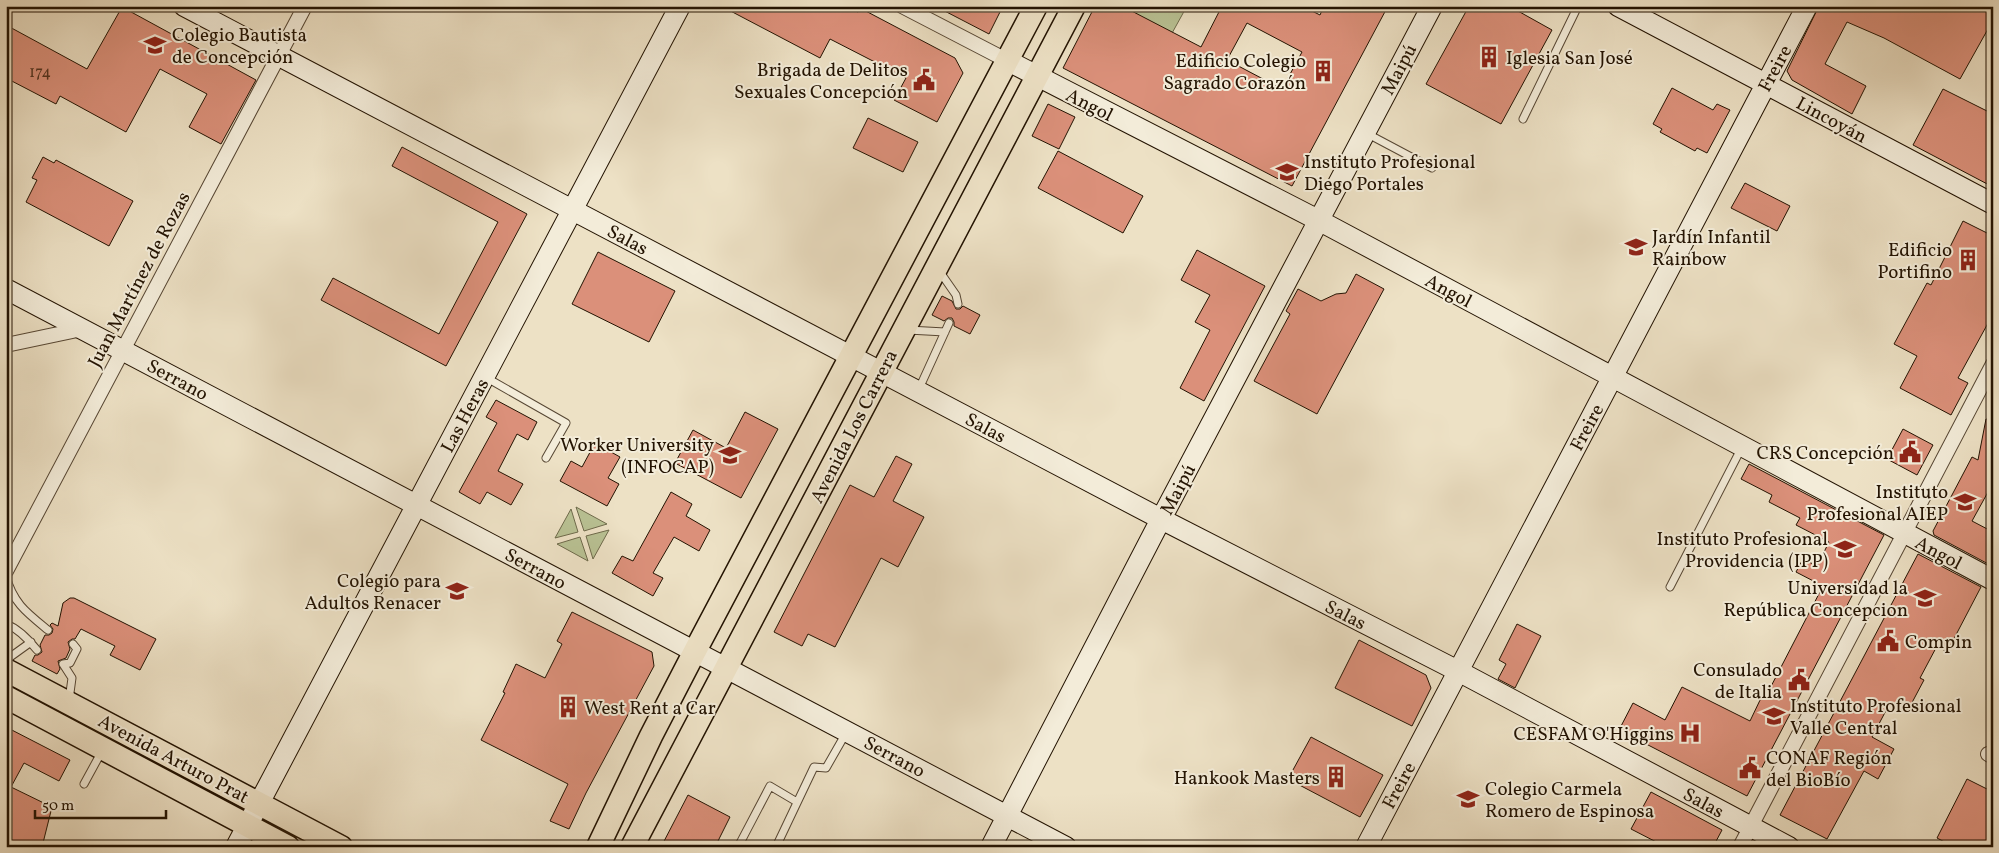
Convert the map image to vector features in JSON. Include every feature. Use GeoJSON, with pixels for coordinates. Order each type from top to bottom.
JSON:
{"type":"FeatureCollection","features":[{"type":"Feature","properties":{"kind":"main road","name":"Avenida Los Carrera"},"geometry":{"type":"LineString","coordinates":[[598,847],[651,736],[695,651],[1036,6]]}},
{"type":"Feature","properties":{"kind":"main road","name":"Avenida Los Carrera"},"geometry":{"type":"LineString","coordinates":[[632,847],[1074,6]]}},
{"type":"Feature","properties":{"kind":"main road","name":"Avenida Arturo Prat"},"geometry":{"type":"LineString","coordinates":[[6,670],[341,847]]}},
{"type":"Feature","properties":{"kind":"main road","name":"Avenida Arturo Prat"},"geometry":{"type":"LineString","coordinates":[[6,697],[288,847]]}},
{"type":"Feature","properties":{"kind":"street","name":"Salas"},"geometry":{"type":"LineString","coordinates":[[184,6],[1161,519],[1458,671],[1789,847]]}},
{"type":"Feature","properties":{"kind":"street","name":"Juan Martínez de Rozas"},"geometry":{"type":"LineString","coordinates":[[6,571],[305,6]]}},
{"type":"Feature","properties":{"kind":"street","name":"Las Heras"},"geometry":{"type":"LineString","coordinates":[[236,847],[680,6]]}},
{"type":"Feature","properties":{"kind":"street","name":"Angol"},"geometry":{"type":"LineString","coordinates":[[902,6],[1320,221],[1993,580]]}},
{"type":"Feature","properties":{"kind":"street","name":"Maipú"},"geometry":{"type":"LineString","coordinates":[[991,847],[1161,519],[1432,6]]}},
{"type":"Feature","properties":{"kind":"street","name":"Lincoyán"},"geometry":{"type":"LineString","coordinates":[[1618,6],[1993,204]]}},
{"type":"Feature","properties":{"kind":"street","name":"Freire"},"geometry":{"type":"LineString","coordinates":[[1366,847],[1807,6]]}},
{"type":"Feature","properties":{"kind":"street","name":"Serrano"},"geometry":{"type":"LineString","coordinates":[[6,289],[1066,847]]}},
{"type":"Feature","properties":{"kind":"street"},"geometry":{"type":"LineString","coordinates":[[6,345],[82,329]]}},
{"type":"Feature","properties":{"kind":"street"},"geometry":{"type":"LineString","coordinates":[[1740,847],[1993,364]]}},
{"type":"Feature","properties":{"kind":"lane"},"geometry":{"type":"LineString","coordinates":[[1523,119],[1578,6]]}},
{"type":"Feature","properties":{"kind":"lane"},"geometry":{"type":"LineString","coordinates":[[1365,132],[1432,168]]}},
{"type":"Feature","properties":{"kind":"lane"},"geometry":{"type":"LineString","coordinates":[[937,265],[941,277],[956,295],[958,304]]}},
{"type":"Feature","properties":{"kind":"lane"},"geometry":{"type":"LineString","coordinates":[[918,391],[949,324]]}},
{"type":"Feature","properties":{"kind":"lane"},"geometry":{"type":"LineString","coordinates":[[903,330],[945,332]]}},
{"type":"Feature","properties":{"kind":"lane"},"geometry":{"type":"LineString","coordinates":[[484,377],[566,423],[546,458]]}},
{"type":"Feature","properties":{"kind":"lane"},"geometry":{"type":"LineString","coordinates":[[1670,587],[1742,447]]}},
{"type":"Feature","properties":{"kind":"lane"},"geometry":{"type":"LineString","coordinates":[[6,576],[10,590],[20,607],[48,630]]}},
{"type":"Feature","properties":{"kind":"lane"},"geometry":{"type":"LineString","coordinates":[[6,624],[17,630],[37,650]]}},
{"type":"Feature","properties":{"kind":"lane"},"geometry":{"type":"LineString","coordinates":[[6,660],[31,642]]}},
{"type":"Feature","properties":{"kind":"lane"},"geometry":{"type":"LineString","coordinates":[[68,703],[72,678],[63,664],[70,663],[77,649],[73,644]]}},
{"type":"Feature","properties":{"kind":"lane"},"geometry":{"type":"LineString","coordinates":[[776,847],[814,768],[826,768],[848,731]]}},
{"type":"Feature","properties":{"kind":"lane"},"geometry":{"type":"LineString","coordinates":[[84,784],[104,749]]}},
{"type":"Feature","properties":{"kind":"lane"},"geometry":{"type":"LineString","coordinates":[[738,847],[770,786],[797,802]]}},
{"type":"Feature","properties":{"kind":"green space"},"geometry":{"type":"Polygon","coordinates":[[[1117,6],[1187,6],[1171,35],[1117,6]]]}},
{"type":"Feature","properties":{"kind":"green space"},"geometry":{"type":"Polygon","coordinates":[[[576,507],[607,524],[584,531],[576,507]]]}},
{"type":"Feature","properties":{"kind":"green space"},"geometry":{"type":"Polygon","coordinates":[[[571,509],[578,532],[555,538],[571,509]]]}},
{"type":"Feature","properties":{"kind":"green space"},"geometry":{"type":"Polygon","coordinates":[[[609,530],[593,559],[586,536],[609,530]]]}},
{"type":"Feature","properties":{"kind":"green space"},"geometry":{"type":"Polygon","coordinates":[[[580,537],[588,561],[557,544],[580,537]]]}},
{"type":"Feature","properties":{"kind":"building"},"geometry":{"type":"Polygon","coordinates":[[[721,6],[846,6],[858,12],[860,8],[955,58],[963,73],[937,122],[894,100],[906,78],[830,39],[820,58],[721,6]]]}},
{"type":"Feature","properties":{"kind":"building"},"geometry":{"type":"Polygon","coordinates":[[[935,6],[1003,6],[989,34],[935,6]]]}},
{"type":"Feature","properties":{"kind":"building"},"geometry":{"type":"Polygon","coordinates":[[[1095,6],[1122,6],[1201,47],[1222,6],[1302,6],[1320,15],[1324,6],[1388,6],[1292,186],[1063,68],[1095,6]],[[1247,23],[1227,60],[1282,89],[1302,52],[1247,23]]]}},
{"type":"Feature","properties":{"kind":"building","name":"Iglesia San José"},"geometry":{"type":"Polygon","coordinates":[[[1469,6],[1509,6],[1552,30],[1501,124],[1426,84],[1469,6]]]}},
{"type":"Feature","properties":{"kind":"building"},"geometry":{"type":"Polygon","coordinates":[[[1819,6],[1993,6],[1993,20],[1960,79],[1884,38],[1847,22],[1825,64],[1866,86],[1852,114],[1792,80],[1787,71],[1819,6]]]}},
{"type":"Feature","properties":{"kind":"building"},"geometry":{"type":"Polygon","coordinates":[[[122,7],[256,80],[221,144],[189,127],[207,94],[160,69],[126,132],[60,96],[56,104],[6,78],[6,25],[87,69],[122,7]]]}},
{"type":"Feature","properties":{"kind":"building"},"geometry":{"type":"Polygon","coordinates":[[[1672,88],[1713,110],[1717,104],[1730,110],[1707,153],[1697,148],[1695,151],[1660,132],[1662,129],[1653,124],[1672,88]]]}},
{"type":"Feature","properties":{"kind":"building"},"geometry":{"type":"Polygon","coordinates":[[[1943,89],[1993,114],[1993,187],[1913,145],[1943,89]]]}},
{"type":"Feature","properties":{"kind":"building"},"geometry":{"type":"Polygon","coordinates":[[[1048,104],[1075,117],[1059,149],[1032,136],[1048,104]]]}},
{"type":"Feature","properties":{"kind":"building"},"geometry":{"type":"Polygon","coordinates":[[[868,118],[918,142],[903,172],[853,148],[868,118]]]}},
{"type":"Feature","properties":{"kind":"building"},"geometry":{"type":"Polygon","coordinates":[[[402,147],[527,214],[446,366],[321,300],[333,278],[439,334],[498,222],[392,166],[402,147]]]}},
{"type":"Feature","properties":{"kind":"building"},"geometry":{"type":"Polygon","coordinates":[[[1058,151],[1143,196],[1123,233],[1038,188],[1058,151]]]}},
{"type":"Feature","properties":{"kind":"building"},"geometry":{"type":"Polygon","coordinates":[[[43,157],[54,163],[56,160],[133,201],[109,246],[26,202],[37,180],[32,178],[43,157]]]}},
{"type":"Feature","properties":{"kind":"building"},"geometry":{"type":"Polygon","coordinates":[[[1745,183],[1790,206],[1777,231],[1731,208],[1745,183]]]}},
{"type":"Feature","properties":{"kind":"building"},"geometry":{"type":"Polygon","coordinates":[[[1963,221],[1993,236],[1993,314],[1958,378],[1968,383],[1951,415],[1900,388],[1917,356],[1894,344],[1927,283],[1931,285],[1963,221]]]}},
{"type":"Feature","properties":{"kind":"building"},"geometry":{"type":"Polygon","coordinates":[[[1197,250],[1265,286],[1204,401],[1180,388],[1210,330],[1195,322],[1210,295],[1181,280],[1197,250]]]}},
{"type":"Feature","properties":{"kind":"building"},"geometry":{"type":"Polygon","coordinates":[[[598,252],[675,291],[649,342],[572,304],[598,252]]]}},
{"type":"Feature","properties":{"kind":"building"},"geometry":{"type":"Polygon","coordinates":[[[1356,274],[1384,289],[1317,414],[1254,381],[1290,314],[1286,311],[1298,289],[1321,301],[1336,294],[1346,293],[1356,274]]]}},
{"type":"Feature","properties":{"kind":"building"},"geometry":{"type":"Polygon","coordinates":[[[942,296],[952,301],[956,309],[960,309],[963,306],[980,315],[970,334],[954,326],[952,318],[944,321],[932,315],[942,296]]]}},
{"type":"Feature","properties":{"kind":"building"},"geometry":{"type":"Polygon","coordinates":[[[496,400],[537,422],[528,440],[517,434],[498,471],[523,484],[511,505],[487,492],[480,504],[459,492],[497,423],[486,417],[496,400]]]}},
{"type":"Feature","properties":{"kind":"building"},"geometry":{"type":"Polygon","coordinates":[[[745,412],[778,429],[741,498],[675,463],[693,430],[726,448],[745,412]]]}},
{"type":"Feature","properties":{"kind":"building","name":"Instituto Profesional AIEP"},"geometry":{"type":"Polygon","coordinates":[[[1986,419],[1993,420],[1993,483],[1972,521],[1993,532],[1992,566],[1934,535],[1933,531],[1972,457],[1978,460],[1986,419]]]}},
{"type":"Feature","properties":{"kind":"building","name":"CRS Concepción"},"geometry":{"type":"Polygon","coordinates":[[[1903,429],[1933,445],[1917,475],[1887,459],[1903,429]]]}},
{"type":"Feature","properties":{"kind":"building"},"geometry":{"type":"Polygon","coordinates":[[[595,443],[620,457],[608,478],[619,484],[607,506],[560,481],[571,461],[582,467],[595,443]]]}},
{"type":"Feature","properties":{"kind":"building"},"geometry":{"type":"Polygon","coordinates":[[[896,456],[912,464],[893,501],[924,517],[898,567],[881,558],[835,647],[808,634],[802,646],[774,632],[850,485],[874,497],[896,456]]]}},
{"type":"Feature","properties":{"kind":"building"},"geometry":{"type":"Polygon","coordinates":[[[1749,464],[1884,535],[1747,796],[1619,730],[1633,703],[1665,720],[1682,687],[1750,721],[1762,696],[1765,698],[1823,586],[1796,572],[1803,559],[1817,566],[1829,542],[1796,525],[1800,518],[1769,502],[1772,495],[1741,479],[1749,464]]]}},
{"type":"Feature","properties":{"kind":"building"},"geometry":{"type":"Polygon","coordinates":[[[671,492],[692,504],[686,516],[710,530],[699,551],[674,537],[653,573],[663,578],[653,596],[612,573],[622,556],[633,561],[671,492]]]}},
{"type":"Feature","properties":{"kind":"building"},"geometry":{"type":"Polygon","coordinates":[[[1918,554],[1981,587],[1947,652],[1937,646],[1920,678],[1924,680],[1907,712],[1890,703],[1872,737],[1894,749],[1878,779],[1864,771],[1827,839],[1780,815],[1918,554]]]}},
{"type":"Feature","properties":{"kind":"building"},"geometry":{"type":"Polygon","coordinates":[[[70,598],[74,598],[156,639],[140,670],[110,655],[115,646],[81,629],[75,639],[68,642],[70,649],[66,658],[58,661],[60,669],[57,674],[32,661],[35,655],[42,652],[40,645],[45,635],[52,633],[53,629],[50,625],[52,623],[58,626],[63,603],[70,598]]]}},
{"type":"Feature","properties":{"kind":"building"},"geometry":{"type":"Polygon","coordinates":[[[572,612],[652,652],[654,666],[586,793],[569,829],[550,821],[568,784],[481,740],[505,693],[503,692],[516,664],[545,678],[562,644],[557,641],[572,612]]]}},
{"type":"Feature","properties":{"kind":"building"},"geometry":{"type":"Polygon","coordinates":[[[1517,624],[1541,636],[1515,688],[1498,679],[1506,664],[1499,660],[1517,624]]]}},
{"type":"Feature","properties":{"kind":"building"},"geometry":{"type":"Polygon","coordinates":[[[1359,640],[1426,675],[1431,688],[1412,726],[1335,688],[1359,640]]]}},
{"type":"Feature","properties":{"kind":"building"},"geometry":{"type":"Polygon","coordinates":[[[6,727],[70,760],[59,781],[24,763],[11,787],[52,807],[42,847],[6,847],[6,727]]]}},
{"type":"Feature","properties":{"kind":"building","name":"Hankook Masters"},"geometry":{"type":"Polygon","coordinates":[[[1311,737],[1383,775],[1360,817],[1288,779],[1311,737]]]}},
{"type":"Feature","properties":{"kind":"building"},"geometry":{"type":"Polygon","coordinates":[[[1967,779],[1993,792],[1993,847],[1954,847],[1937,838],[1967,779]]]}},
{"type":"Feature","properties":{"kind":"building"},"geometry":{"type":"Polygon","coordinates":[[[1651,792],[1722,830],[1713,847],[1666,847],[1631,829],[1651,792]]]}},
{"type":"Feature","properties":{"kind":"building"},"geometry":{"type":"Polygon","coordinates":[[[688,795],[730,817],[715,847],[661,847],[688,795]]]}},
{"type":"Feature","properties":{"kind":"place","name":"Colegio Bautista de Concepción"},"geometry":{"type":"Point","coordinates":[155,45]}},
{"type":"Feature","properties":{"kind":"place","name":"Iglesia San José"},"geometry":{"type":"Point","coordinates":[1489,57]}},
{"type":"Feature","properties":{"kind":"place","name":"Edificio Colegio Sagrado Corazón"},"geometry":{"type":"Point","coordinates":[1323,71]}},
{"type":"Feature","properties":{"kind":"place","name":"Brigada de Delitos Sexuales Concepción"},"geometry":{"type":"Point","coordinates":[924,80]}},
{"type":"Feature","properties":{"kind":"place","name":"Instituto Profesional Diego Portales"},"geometry":{"type":"Point","coordinates":[1287,172]}},
{"type":"Feature","properties":{"kind":"place","name":"Jardín Infantil Rainbow"},"geometry":{"type":"Point","coordinates":[1636,247]}},
{"type":"Feature","properties":{"kind":"place","name":"Edificio Portifino"},"geometry":{"type":"Point","coordinates":[1968,260]}},
{"type":"Feature","properties":{"kind":"place","name":"CRS Concepción"},"geometry":{"type":"Point","coordinates":[1910,452]}},
{"type":"Feature","properties":{"kind":"place","name":"Worker University (INFOCAP)"},"geometry":{"type":"Point","coordinates":[730,455]}},
{"type":"Feature","properties":{"kind":"place","name":"Instituto Profesional AIEP"},"geometry":{"type":"Point","coordinates":[1965,502]}},
{"type":"Feature","properties":{"kind":"place","name":"Instituto Profesional Providencia (IPP)"},"geometry":{"type":"Point","coordinates":[1845,549]}},
{"type":"Feature","properties":{"kind":"place","name":"Colegio para Adultos Renacer"},"geometry":{"type":"Point","coordinates":[457,591]}},
{"type":"Feature","properties":{"kind":"place","name":"Universidad la República Concepcion"},"geometry":{"type":"Point","coordinates":[1925,598]}},
{"type":"Feature","properties":{"kind":"place","name":"Compin"},"geometry":{"type":"Point","coordinates":[1888,641]}},
{"type":"Feature","properties":{"kind":"place","name":"Consulado de Italia"},"geometry":{"type":"Point","coordinates":[1799,680]}},
{"type":"Feature","properties":{"kind":"place","name":"West Rent a Car"},"geometry":{"type":"Point","coordinates":[568,707]}},
{"type":"Feature","properties":{"kind":"place","name":"Instituto Profesional Valle Central"},"geometry":{"type":"Point","coordinates":[1774,716]}},
{"type":"Feature","properties":{"kind":"place","name":"CESFAM O'Higgins"},"geometry":{"type":"Point","coordinates":[1690,733]}},
{"type":"Feature","properties":{"kind":"place","name":"CONAF Región del BioBío"},"geometry":{"type":"Point","coordinates":[1750,768]}},
{"type":"Feature","properties":{"kind":"place","name":"Hankook Masters"},"geometry":{"type":"Point","coordinates":[1336,777]}},
{"type":"Feature","properties":{"kind":"place","name":"Colegio Carmela Romero de Espinosa"},"geometry":{"type":"Point","coordinates":[1468,799]}}]}
